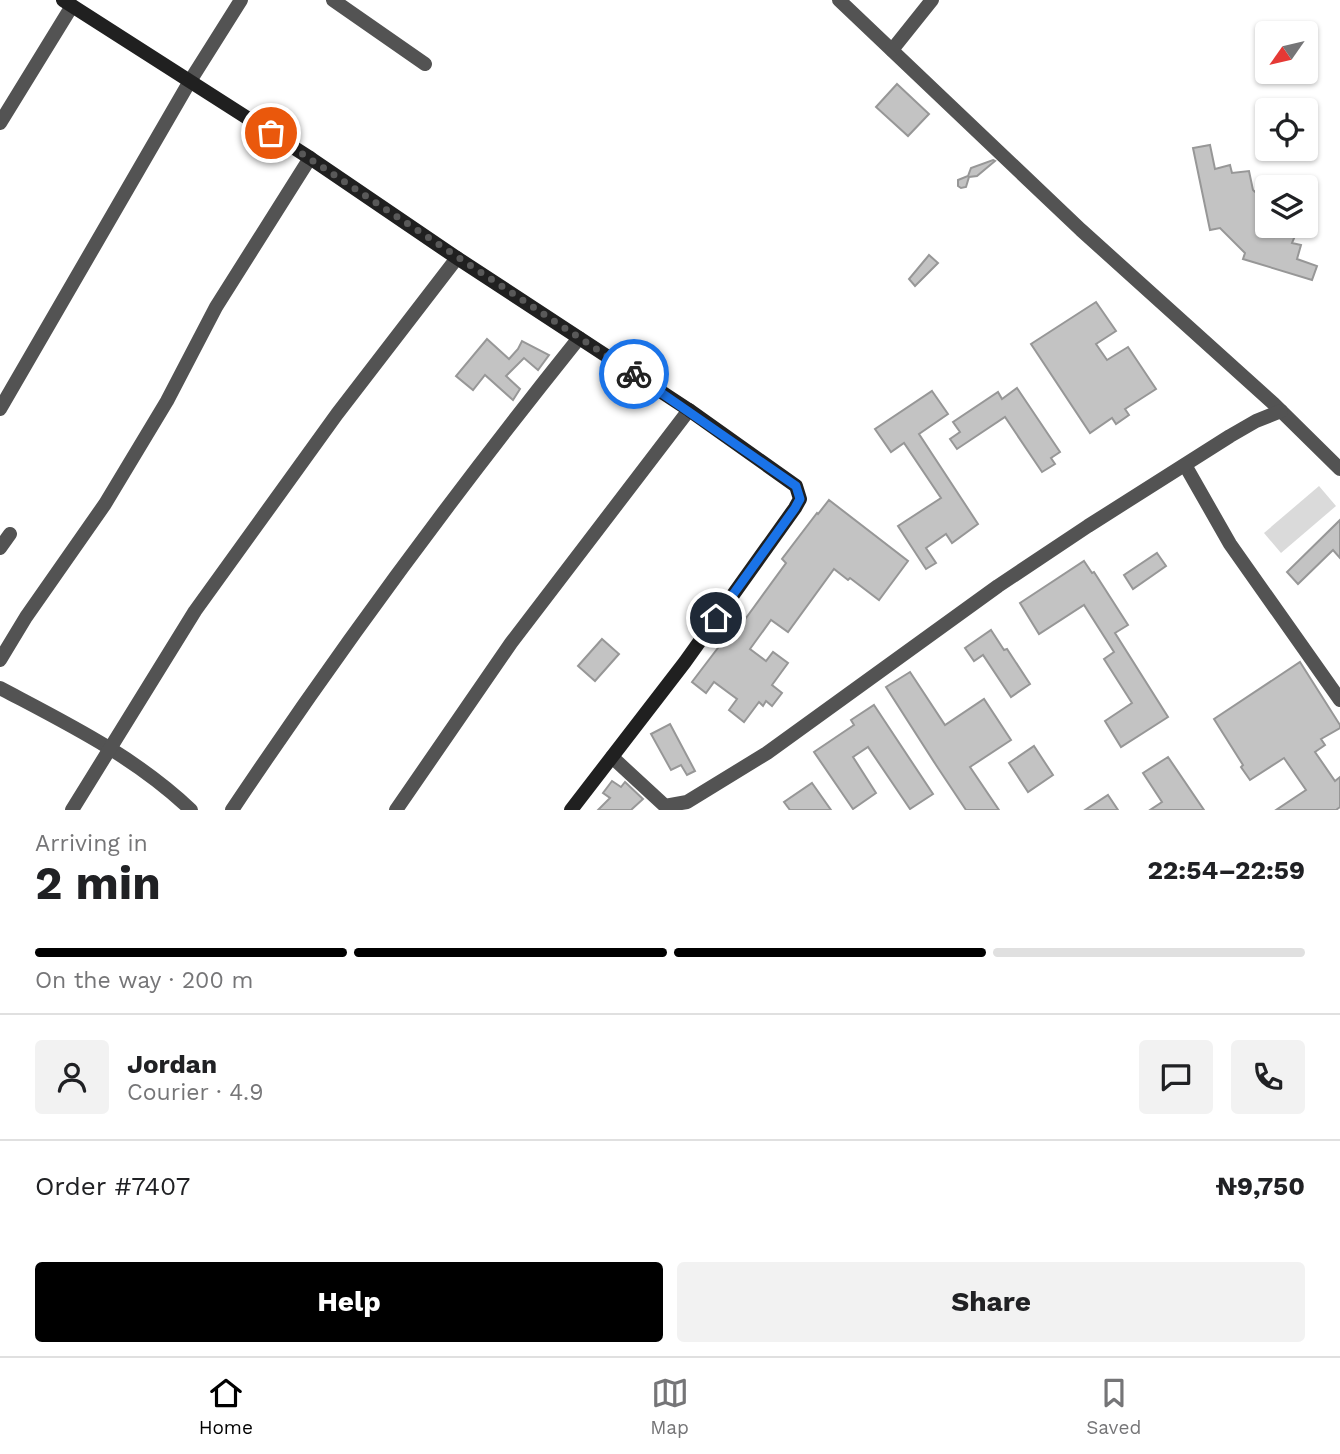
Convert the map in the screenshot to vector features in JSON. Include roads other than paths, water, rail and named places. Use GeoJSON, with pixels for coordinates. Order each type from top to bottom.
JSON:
{"type":"FeatureCollection","features":[{"type":"Feature","properties":{"kind":"main road"},"geometry":{"type":"LineString","coordinates":[[68,3],[310,158],[689,410],[796,486],[800,499],[685,662],[570,810]]}},
{"type":"Feature","properties":{"kind":"street"},"geometry":{"type":"LineString","coordinates":[[0,410],[190,81],[241,0]]}},
{"type":"Feature","properties":{"kind":"street"},"geometry":{"type":"LineString","coordinates":[[333,0],[425,64]]}},
{"type":"Feature","properties":{"kind":"street"},"geometry":{"type":"LineString","coordinates":[[839,0],[1081,230],[1281,411],[1340,469]]}},
{"type":"Feature","properties":{"kind":"street"},"geometry":{"type":"LineString","coordinates":[[892,50],[932,0]]}},
{"type":"Feature","properties":{"kind":"street"},"geometry":{"type":"LineString","coordinates":[[0,123],[68,3]]}},
{"type":"Feature","properties":{"kind":"street"},"geometry":{"type":"LineString","coordinates":[[0,660],[26,617],[105,504],[167,401],[216,307],[310,158]]}},
{"type":"Feature","properties":{"kind":"street"},"geometry":{"type":"LineString","coordinates":[[72,810],[195,611],[337,414],[457,258]]}},
{"type":"Feature","properties":{"kind":"street"},"geometry":{"type":"LineString","coordinates":[[232,810],[356,630],[488,451],[579,338]]}},
{"type":"Feature","properties":{"kind":"street"},"geometry":{"type":"LineString","coordinates":[[396,810],[511,643],[689,410]]}},
{"type":"Feature","properties":{"kind":"street"},"geometry":{"type":"LineString","coordinates":[[612,757],[665,806],[687,802],[767,753],[998,586],[1256,421],[1281,411]]}},
{"type":"Feature","properties":{"kind":"street"},"geometry":{"type":"LineString","coordinates":[[1185,465],[1230,544],[1340,700]]}},
{"type":"Feature","properties":{"kind":"street"},"geometry":{"type":"LineString","coordinates":[[0,548],[10,534]]}},
{"type":"Feature","properties":{"kind":"street"},"geometry":{"type":"LineString","coordinates":[[0,688],[110,747],[163,783],[191,810]]}}]}
